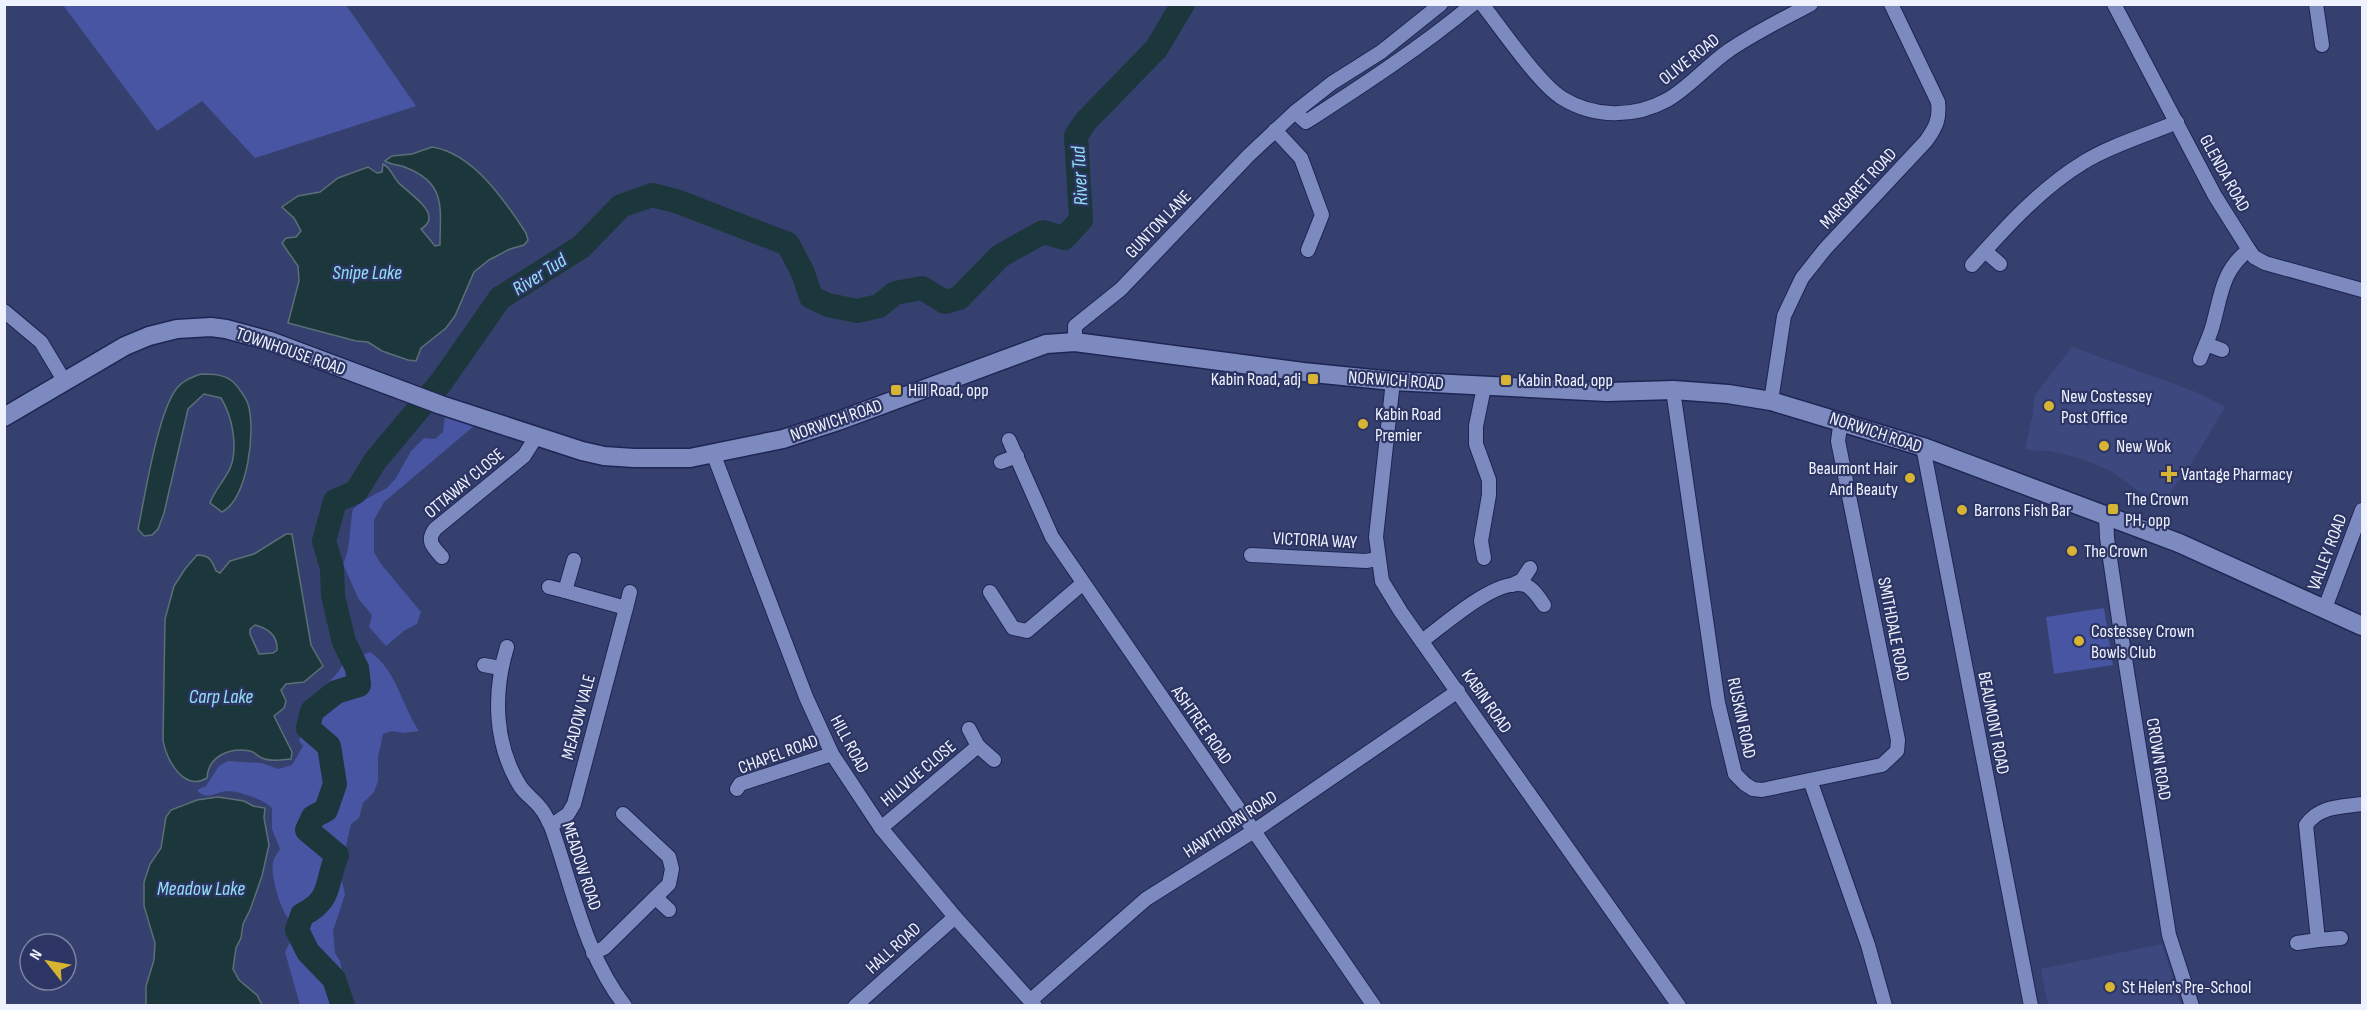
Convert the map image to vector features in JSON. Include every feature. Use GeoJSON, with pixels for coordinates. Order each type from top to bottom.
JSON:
{"type":"FeatureCollection","features":[{"type":"Feature","properties":{"kind":"street","name":"GUNTON LANE"},"geometry":{"type":"LineString","coordinates":[[1075,342],[1075,326],[1122,289],[1275,130],[1332,83],[1381,52],[1441,4]]}},
{"type":"Feature","properties":{"kind":"street"},"geometry":{"type":"LineString","coordinates":[[1295,112],[1306,122],[1324,112],[1403,58],[1473,4]]}},
{"type":"Feature","properties":{"kind":"street","name":"OLIVE ROAD"},"geometry":{"type":"LineString","coordinates":[[1482,4],[1538,74],[1561,97],[1587,110],[1609,114],[1635,112],[1668,100],[1724,54],[1750,36],[1811,4]]}},
{"type":"Feature","properties":{"kind":"street","name":"MARGARET ROAD"},"geometry":{"type":"LineString","coordinates":[[1771,400],[1784,316],[1802,278],[1825,249],[1926,141],[1938,124],[1938,102],[1891,4]]}},
{"type":"Feature","properties":{"kind":"street","name":"GLENDA ROAD"},"geometry":{"type":"LineString","coordinates":[[2114,4],[2215,196],[2254,257],[2265,263],[2362,290]]}},
{"type":"Feature","properties":{"kind":"street"},"geometry":{"type":"LineString","coordinates":[[2316,4],[2322,45]]}},
{"type":"Feature","properties":{"kind":"street"},"geometry":{"type":"LineString","coordinates":[[1972,265],[2047,190],[2084,162],[2177,122]]}},
{"type":"Feature","properties":{"kind":"street"},"geometry":{"type":"LineString","coordinates":[[1275,130],[1301,158],[1322,215],[1308,250]]}},
{"type":"Feature","properties":{"kind":"street"},"geometry":{"type":"LineString","coordinates":[[2200,358],[2227,273],[2232,265],[2249,250]]}},
{"type":"Feature","properties":{"kind":"street"},"geometry":{"type":"LineString","coordinates":[[1985,251],[2000,264]]}},
{"type":"Feature","properties":{"kind":"street"},"geometry":{"type":"LineString","coordinates":[[4,311],[41,342],[65,382]]}},
{"type":"Feature","properties":{"kind":"street","name":"TOWNHOUSE ROAD"},"geometry":{"type":"LineString","coordinates":[[4,417],[125,346],[149,336],[177,329],[211,327],[270,341],[416,396]]}},
{"type":"Feature","properties":{"kind":"street","name":"NORWICH ROAD"},"geometry":{"type":"LineString","coordinates":[[416,396],[536,437],[604,456],[661,459],[690,458],[783,439],[1046,344],[1075,342],[1303,372],[1393,381],[1607,392],[1673,390],[1728,394],[1771,400],[1923,447],[2179,543],[2362,626]]}},
{"type":"Feature","properties":{"kind":"street"},"geometry":{"type":"LineString","coordinates":[[2206,344],[2222,350]]}},
{"type":"Feature","properties":{"kind":"street","name":"KABIN ROAD"},"geometry":{"type":"LineString","coordinates":[[1393,381],[1376,537],[1377,559],[1382,581],[1679,1005]]}},
{"type":"Feature","properties":{"kind":"street"},"geometry":{"type":"LineString","coordinates":[[1484,387],[1476,426],[1476,444],[1489,480],[1489,495],[1481,541],[1484,558]]}},
{"type":"Feature","properties":{"kind":"street","name":"RUSKIN ROAD"},"geometry":{"type":"LineString","coordinates":[[1673,390],[1718,703],[1736,774],[1753,789],[1762,790],[1810,780]]}},
{"type":"Feature","properties":{"kind":"street","name":"SMITHDALE ROAD"},"geometry":{"type":"LineString","coordinates":[[1810,780],[1882,765],[1897,751],[1898,740],[1838,441],[1841,420]]}},
{"type":"Feature","properties":{"kind":"street","name":"OTTAWAY CLOSE"},"geometry":{"type":"LineString","coordinates":[[442,557],[430,544],[430,536],[435,529],[524,456],[536,437]]}},
{"type":"Feature","properties":{"kind":"street","name":"ASHTREE ROAD"},"geometry":{"type":"LineString","coordinates":[[1009,440],[1052,537],[1082,584],[1374,1005]]}},
{"type":"Feature","properties":{"kind":"street","name":"BEAUMONT ROAD"},"geometry":{"type":"LineString","coordinates":[[1923,447],[2031,1005]]}},
{"type":"Feature","properties":{"kind":"street","name":"HILL ROAD"},"geometry":{"type":"LineString","coordinates":[[713,453],[806,697],[832,754],[881,828],[955,917],[1033,1003]]}},
{"type":"Feature","properties":{"kind":"street"},"geometry":{"type":"LineString","coordinates":[[1001,462],[1017,456]]}},
{"type":"Feature","properties":{"kind":"street","name":"VALLEY ROAD"},"geometry":{"type":"LineString","coordinates":[[2325,608],[2362,510]]}},
{"type":"Feature","properties":{"kind":"street","name":"CROWN ROAD"},"geometry":{"type":"LineString","coordinates":[[2106,515],[2107,538],[2169,935],[2192,1005]]}},
{"type":"Feature","properties":{"kind":"street","name":"VICTORIA WAY"},"geometry":{"type":"LineString","coordinates":[[1251,555],[1366,561],[1377,559]]}},
{"type":"Feature","properties":{"kind":"street"},"geometry":{"type":"LineString","coordinates":[[565,591],[574,560]]}},
{"type":"Feature","properties":{"kind":"street"},"geometry":{"type":"LineString","coordinates":[[1422,641],[1480,598],[1522,580],[1530,568]]}},
{"type":"Feature","properties":{"kind":"street"},"geometry":{"type":"LineString","coordinates":[[990,592],[1013,628],[1027,631],[1082,584]]}},
{"type":"Feature","properties":{"kind":"street"},"geometry":{"type":"LineString","coordinates":[[1510,585],[1524,585],[1530,588],[1544,605]]}},
{"type":"Feature","properties":{"kind":"street"},"geometry":{"type":"LineString","coordinates":[[549,587],[626,608]]}},
{"type":"Feature","properties":{"kind":"street","name":"MEADOW VALE"},"geometry":{"type":"LineString","coordinates":[[551,826],[568,814],[574,804],[630,592]]}},
{"type":"Feature","properties":{"kind":"street","name":"MEADOW ROAD"},"geometry":{"type":"LineString","coordinates":[[507,647],[500,668],[497,716],[506,757],[521,787],[542,810],[551,826],[593,953],[611,988],[625,1005]]}},
{"type":"Feature","properties":{"kind":"street"},"geometry":{"type":"LineString","coordinates":[[484,665],[500,668]]}},
{"type":"Feature","properties":{"kind":"street","name":"HAWTHORN ROAD"},"geometry":{"type":"LineString","coordinates":[[1033,1003],[1146,899],[1254,831],[1458,691]]}},
{"type":"Feature","properties":{"kind":"street","name":"HILLVUE CLOSE"},"geometry":{"type":"LineString","coordinates":[[969,729],[978,746],[994,760]]}},
{"type":"Feature","properties":{"kind":"street","name":"HILLVUE CLOSE"},"geometry":{"type":"LineString","coordinates":[[881,828],[978,746]]}},
{"type":"Feature","properties":{"kind":"street","name":"CHAPEL ROAD"},"geometry":{"type":"LineString","coordinates":[[736,789],[740,784],[832,754]]}},
{"type":"Feature","properties":{"kind":"street"},"geometry":{"type":"LineString","coordinates":[[1810,780],[1868,945],[1885,1005]]}},
{"type":"Feature","properties":{"kind":"street"},"geometry":{"type":"LineString","coordinates":[[2318,940],[2306,825],[2313,815],[2325,809],[2362,804]]}},
{"type":"Feature","properties":{"kind":"street"},"geometry":{"type":"LineString","coordinates":[[593,953],[604,948],[669,884],[672,869],[669,857],[623,814]]}},
{"type":"Feature","properties":{"kind":"street"},"geometry":{"type":"LineString","coordinates":[[656,898],[669,910]]}},
{"type":"Feature","properties":{"kind":"street","name":"HALL ROAD"},"geometry":{"type":"LineString","coordinates":[[855,1005],[955,917]]}},
{"type":"Feature","properties":{"kind":"street"},"geometry":{"type":"LineString","coordinates":[[2297,943],[2341,938]]}},
{"type":"Feature","properties":{"kind":"shaded area"},"geometry":{"type":"Polygon","coordinates":[[[63,5],[346,5],[416,106],[255,158],[202,101],[157,131],[63,5]]]}},
{"type":"Feature","properties":{"kind":"shaded area"},"geometry":{"type":"Polygon","coordinates":[[[2072,347],[2196,392],[2225,407],[2191,464],[2160,506],[2109,470],[2080,458],[2050,451],[2025,450],[2035,395],[2072,347]]]}},
{"type":"Feature","properties":{"kind":"shaded area"},"geometry":{"type":"Polygon","coordinates":[[[445,416],[474,426],[384,502],[374,520],[374,552],[381,564],[421,612],[417,624],[405,630],[386,646],[369,627],[372,615],[358,598],[343,564],[349,544],[353,509],[364,500],[387,488],[396,478],[411,451],[424,438],[435,439],[443,432],[445,416]]]}},
{"type":"Feature","properties":{"kind":"shaded area","name":"Costessey Crown Bowls Club"},"geometry":{"type":"Polygon","coordinates":[[[2104,608],[2113,665],[2054,674],[2046,617],[2104,608]]]}},
{"type":"Feature","properties":{"kind":"shaded area"},"geometry":{"type":"Polygon","coordinates":[[[370,652],[386,668],[419,731],[403,733],[392,731],[383,734],[378,757],[378,781],[374,792],[363,803],[359,818],[351,824],[343,859],[342,881],[345,894],[333,931],[335,953],[340,961],[343,976],[338,1005],[300,1005],[285,952],[290,942],[291,922],[280,902],[273,876],[273,862],[280,849],[272,829],[272,808],[258,799],[238,793],[224,791],[208,796],[197,790],[206,786],[219,766],[228,761],[262,763],[278,769],[292,765],[303,746],[299,741],[302,730],[299,725],[300,719],[313,706],[343,663],[370,652]]]}},
{"type":"Feature","properties":{"kind":"shaded area","name":"St Helen's Pre-School"},"geometry":{"type":"Polygon","coordinates":[[[2162,944],[2181,1005],[2048,1005],[2041,969],[2162,944]]]}},
{"type":"Feature","properties":{"kind":"water","name":"Snipe Lake"},"geometry":{"type":"Polygon","coordinates":[[[432,147],[461,158],[486,180],[526,233],[528,240],[524,245],[510,249],[489,260],[474,272],[455,316],[446,328],[421,348],[416,361],[382,351],[368,342],[288,323],[299,281],[298,266],[282,243],[286,238],[296,237],[301,231],[294,218],[282,207],[298,196],[320,192],[338,178],[368,167],[377,173],[382,172],[383,164],[427,210],[428,223],[421,229],[435,246],[440,245],[440,209],[435,190],[420,174],[385,161],[392,156],[412,154],[432,147]]]}},
{"type":"Feature","properties":{"kind":"water"},"geometry":{"type":"Polygon","coordinates":[[[201,374],[217,375],[229,379],[239,388],[248,404],[251,430],[244,479],[231,505],[222,512],[210,503],[231,466],[234,440],[231,422],[221,398],[204,394],[188,409],[164,513],[158,529],[152,535],[144,536],[138,529],[153,455],[164,415],[177,388],[185,381],[201,374]]]}},
{"type":"Feature","properties":{"kind":"water","name":"Carp Lake"},"geometry":{"type":"Polygon","coordinates":[[[286,534],[292,534],[311,645],[323,666],[304,682],[286,684],[281,690],[286,701],[284,708],[274,716],[292,752],[291,759],[269,760],[252,752],[235,750],[221,755],[211,764],[207,778],[191,781],[172,765],[163,740],[165,619],[174,586],[197,555],[210,559],[216,571],[220,573],[230,561],[254,554],[286,534]],[[255,625],[250,629],[259,654],[273,653],[277,650],[276,641],[268,631],[255,625]]]}},
{"type":"Feature","properties":{"kind":"water","name":"Meadow Lake"},"geometry":{"type":"Polygon","coordinates":[[[218,797],[244,801],[253,806],[265,808],[264,818],[269,845],[262,876],[236,948],[233,969],[239,980],[257,995],[262,1005],[146,1005],[146,986],[154,960],[155,943],[144,906],[144,882],[150,864],[161,848],[166,817],[171,810],[197,800],[218,797]]]}},
{"type":"Feature","properties":{"kind":"waterway","name":"River Tud"},"geometry":{"type":"LineString","coordinates":[[343,1006],[334,979],[308,952],[297,930],[302,915],[324,897],[337,855],[307,830],[313,817],[326,810],[335,784],[329,746],[308,728],[312,711],[336,692],[359,685],[357,668],[344,642],[333,596],[332,568],[324,541],[335,501],[356,492],[375,461],[442,381],[500,298],[581,247],[621,206],[652,195],[676,201],[788,244],[803,273],[811,297],[828,305],[857,311],[879,306],[895,293],[922,288],[945,302],[959,298],[1000,256],[1043,232],[1064,238],[1081,220],[1076,136],[1085,122],[1156,49],[1183,4]]}},
{"type":"Feature","properties":{"kind":"place","name":"Kabin Road, adj"},"geometry":{"type":"Point","coordinates":[1313,379]}},
{"type":"Feature","properties":{"kind":"place","name":"Kabin Road, opp"},"geometry":{"type":"Point","coordinates":[1506,380]}},
{"type":"Feature","properties":{"kind":"place","name":"Hill Road, opp"},"geometry":{"type":"Point","coordinates":[896,390]}},
{"type":"Feature","properties":{"kind":"place","name":"New Costessey Post Office"},"geometry":{"type":"Point","coordinates":[2049,406]}},
{"type":"Feature","properties":{"kind":"place","name":"Kabin Road Premier"},"geometry":{"type":"Point","coordinates":[1363,424]}},
{"type":"Feature","properties":{"kind":"place","name":"New Wok"},"geometry":{"type":"Point","coordinates":[2104,446]}},
{"type":"Feature","properties":{"kind":"place","name":"Vantage Pharmacy"},"geometry":{"type":"Point","coordinates":[2169,474]}},
{"type":"Feature","properties":{"kind":"place","name":"Beaumont Hair And Beauty"},"geometry":{"type":"Point","coordinates":[1910,478]}},
{"type":"Feature","properties":{"kind":"place","name":"The Crown PH, opp"},"geometry":{"type":"Point","coordinates":[2113,509]}},
{"type":"Feature","properties":{"kind":"place","name":"Barrons Fish Bar"},"geometry":{"type":"Point","coordinates":[1962,510]}},
{"type":"Feature","properties":{"kind":"place","name":"The Crown"},"geometry":{"type":"Point","coordinates":[2072,551]}},
{"type":"Feature","properties":{"kind":"place","name":"Costessey Crown Bowls Club"},"geometry":{"type":"Point","coordinates":[2079,641]}},
{"type":"Feature","properties":{"kind":"place","name":"St Helen's Pre-School"},"geometry":{"type":"Point","coordinates":[2110,987]}}]}
